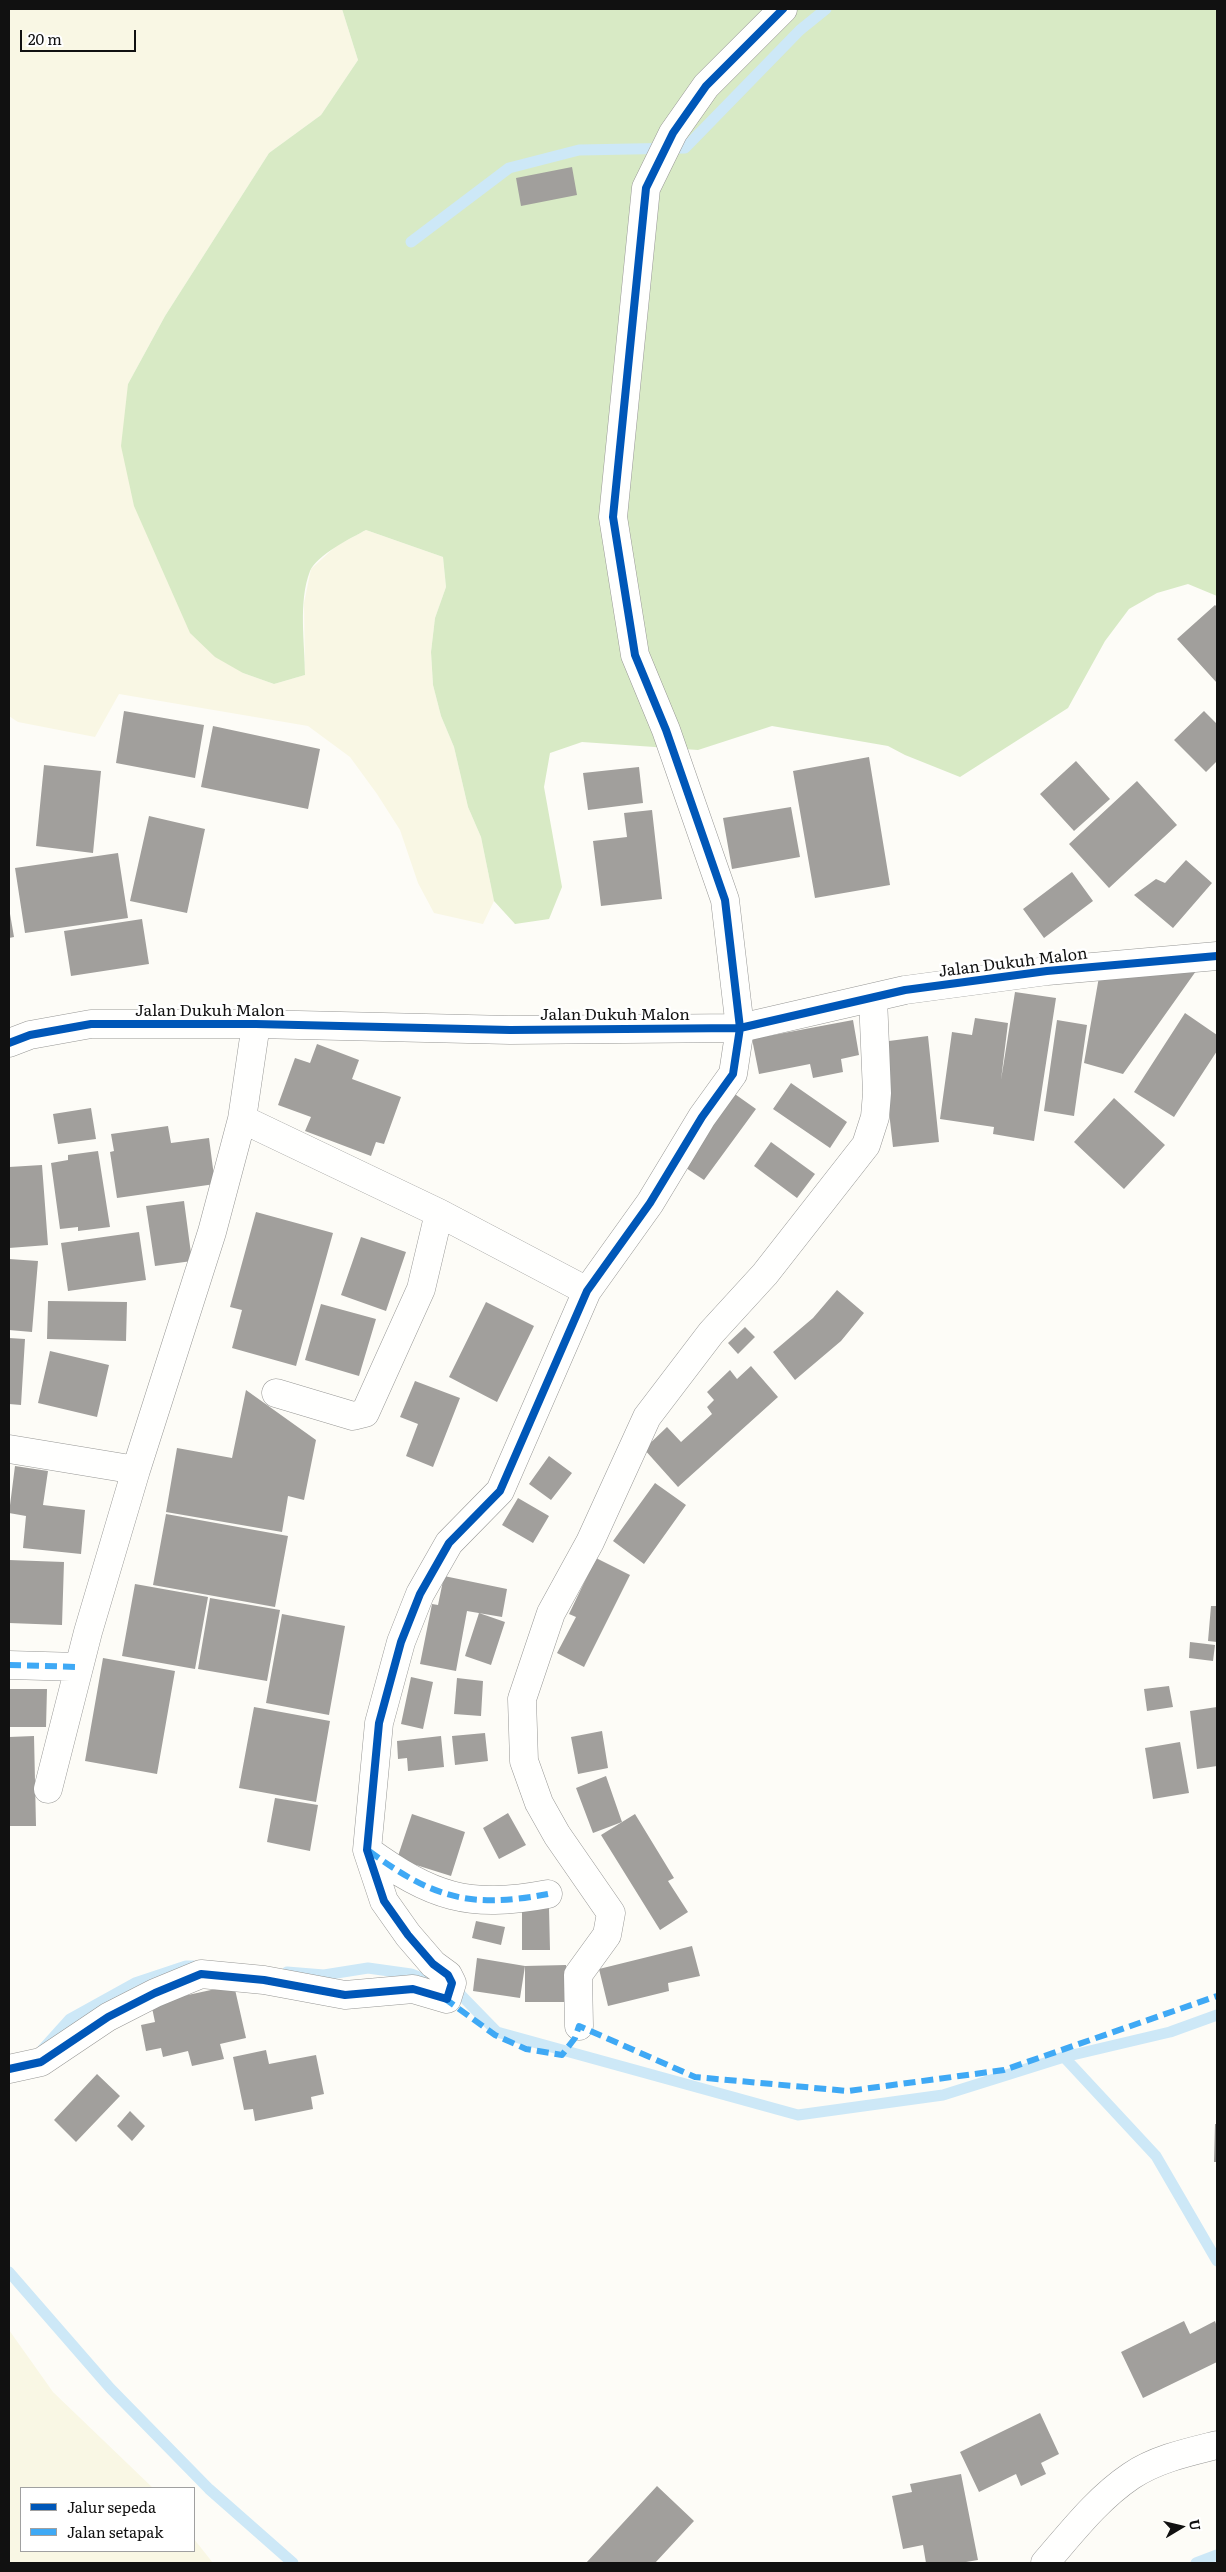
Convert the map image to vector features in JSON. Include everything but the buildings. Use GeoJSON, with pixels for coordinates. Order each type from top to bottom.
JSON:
{"type":"FeatureCollection","features":[{"type":"Feature","properties":{"kind":"street"},"geometry":{"type":"LineString","coordinates":[[9,2069],[41,2062],[108,2017],[201,1974],[264,1980],[345,1995],[413,1989],[447,1999],[451,1988],[448,1975],[433,1964],[408,1935],[384,1901],[367,1850],[379,1723],[401,1642],[420,1594],[449,1543],[500,1491],[587,1291],[650,1203],[702,1117],[733,1074],[740,1028],[725,900],[666,730],[635,654],[613,517],[646,188],[673,133],[706,86],[783,9]]}},
{"type":"Feature","properties":{"kind":"street","name":"Jalan Dukuh Malon"},"geometry":{"type":"LineString","coordinates":[[9,1043],[30,1035],[91,1024],[256,1024],[510,1030],[740,1028],[905,990],[1047,971],[1217,956]]}},
{"type":"Feature","properties":{"kind":"street"},"geometry":{"type":"LineString","coordinates":[[579,2026],[578,1975],[606,1935],[611,1913],[558,1835],[539,1803],[524,1761],[522,1699],[551,1613],[590,1542],[647,1417],[711,1333],[766,1274],[866,1145],[875,1116],[878,1093],[873,998]]}},
{"type":"Feature","properties":{"kind":"street"},"geometry":{"type":"LineString","coordinates":[[48,1789],[79,1667],[136,1470],[212,1232],[242,1119],[256,1024]]}},
{"type":"Feature","properties":{"kind":"street"},"geometry":{"type":"LineString","coordinates":[[242,1119],[439,1213],[587,1291]]}},
{"type":"Feature","properties":{"kind":"street"},"geometry":{"type":"LineString","coordinates":[[276,1393],[353,1416],[365,1413],[421,1289],[439,1213]]}},
{"type":"Feature","properties":{"kind":"street"},"geometry":{"type":"LineString","coordinates":[[9,1449],[136,1470]]}},
{"type":"Feature","properties":{"kind":"street"},"geometry":{"type":"LineString","coordinates":[[9,1665],[79,1667]]}},
{"type":"Feature","properties":{"kind":"street"},"geometry":{"type":"LineString","coordinates":[[367,1850],[404,1877],[434,1891],[450,1895],[475,1901],[516,1900],[548,1894]]}},
{"type":"Feature","properties":{"kind":"street"},"geometry":{"type":"LineString","coordinates":[[1045,2563],[1097,2503],[1132,2475],[1177,2455],[1217,2445]]}},
{"type":"Feature","properties":{"kind":"shaded area"},"geometry":{"type":"Polygon","coordinates":[[[9,9],[342,9],[358,60],[321,115],[269,153],[165,316],[128,384],[243,673],[274,684],[305,675],[304,603],[311,569],[336,546],[366,530],[443,557],[446,587],[435,618],[431,652],[433,685],[441,716],[454,747],[468,807],[481,837],[494,901],[483,924],[434,913],[418,883],[400,830],[377,794],[350,757],[308,726],[119,694],[95,737],[18,722],[9,716],[9,9]]]}},
{"type":"Feature","properties":{"kind":"shaded area"},"geometry":{"type":"Polygon","coordinates":[[[9,2330],[53,2392],[152,2487],[20,2487],[20,2552],[195,2552],[195,2540],[213,2563],[9,2563],[9,2330]]]}},
{"type":"Feature","properties":{"kind":"green space"},"geometry":{"type":"Polygon","coordinates":[[[342,9],[1217,9],[1217,596],[1188,584],[1157,593],[1129,609],[1105,641],[1068,708],[960,777],[905,755],[888,746],[772,726],[698,750],[582,742],[550,753],[544,787],[562,887],[549,919],[515,924],[494,901],[481,837],[468,807],[454,747],[441,716],[433,685],[431,652],[435,618],[446,587],[443,557],[366,530],[327,553],[314,565],[306,583],[303,609],[305,675],[274,684],[243,673],[215,657],[190,633],[134,506],[121,446],[128,384],[165,316],[269,153],[321,115],[358,60],[342,9]]]}},
{"type":"Feature","properties":{"kind":"waterway"},"geometry":{"type":"LineString","coordinates":[[411,242],[509,168],[579,150],[685,148],[800,30],[826,9]]}},
{"type":"Feature","properties":{"kind":"waterway"},"geometry":{"type":"LineString","coordinates":[[43,2049],[70,2019],[135,1983],[186,1966],[194,1966]]}},
{"type":"Feature","properties":{"kind":"waterway"},"geometry":{"type":"LineString","coordinates":[[287,1972],[324,1975],[368,1968],[411,1974],[429,1981]]}},
{"type":"Feature","properties":{"kind":"waterway"},"geometry":{"type":"LineString","coordinates":[[451,1989],[458,1992],[497,2032],[798,2115],[943,2095],[1064,2057],[1170,2032],[1217,2015]]}},
{"type":"Feature","properties":{"kind":"waterway"},"geometry":{"type":"LineString","coordinates":[[1064,2057],[1156,2156],[1217,2261]]}},
{"type":"Feature","properties":{"kind":"waterway"},"geometry":{"type":"LineString","coordinates":[[9,2272],[110,2388],[209,2489],[293,2563]]}},
{"type":"Feature","properties":{"kind":"waterway"},"geometry":{"type":"LineString","coordinates":[[1196,2563],[1217,2555]]}},
{"type":"Feature","properties":{"kind":"marked path"},"geometry":{"type":"LineString","coordinates":[[9,1665],[79,1667]]}},
{"type":"Feature","properties":{"kind":"marked path"},"geometry":{"type":"LineString","coordinates":[[369,1851],[413,1880],[453,1896],[496,1900],[548,1894]]}},
{"type":"Feature","properties":{"kind":"marked path"},"geometry":{"type":"LineString","coordinates":[[444,1998],[495,2035],[526,2049],[562,2055],[575,2038],[579,2026],[695,2077],[848,2091],[1004,2070],[1217,1996]]}},
{"type":"Feature","properties":{"kind":"cycle path"},"geometry":{"type":"LineString","coordinates":[[9,2069],[41,2062],[108,2017],[155,1993],[201,1974],[264,1980],[345,1995],[413,1989],[447,1999],[452,1983],[448,1975],[433,1964],[408,1935],[384,1901],[367,1850],[379,1723],[401,1642],[420,1594],[449,1543],[500,1491],[587,1291],[650,1203],[702,1117],[733,1074],[740,1028],[725,900],[666,730],[635,655],[613,517],[646,188],[673,133],[706,86],[783,9]]}},
{"type":"Feature","properties":{"kind":"cycle path"},"geometry":{"type":"LineString","coordinates":[[9,1043],[30,1035],[91,1024],[256,1024],[510,1030],[740,1028],[905,990],[1047,971],[1217,956]]}}]}
